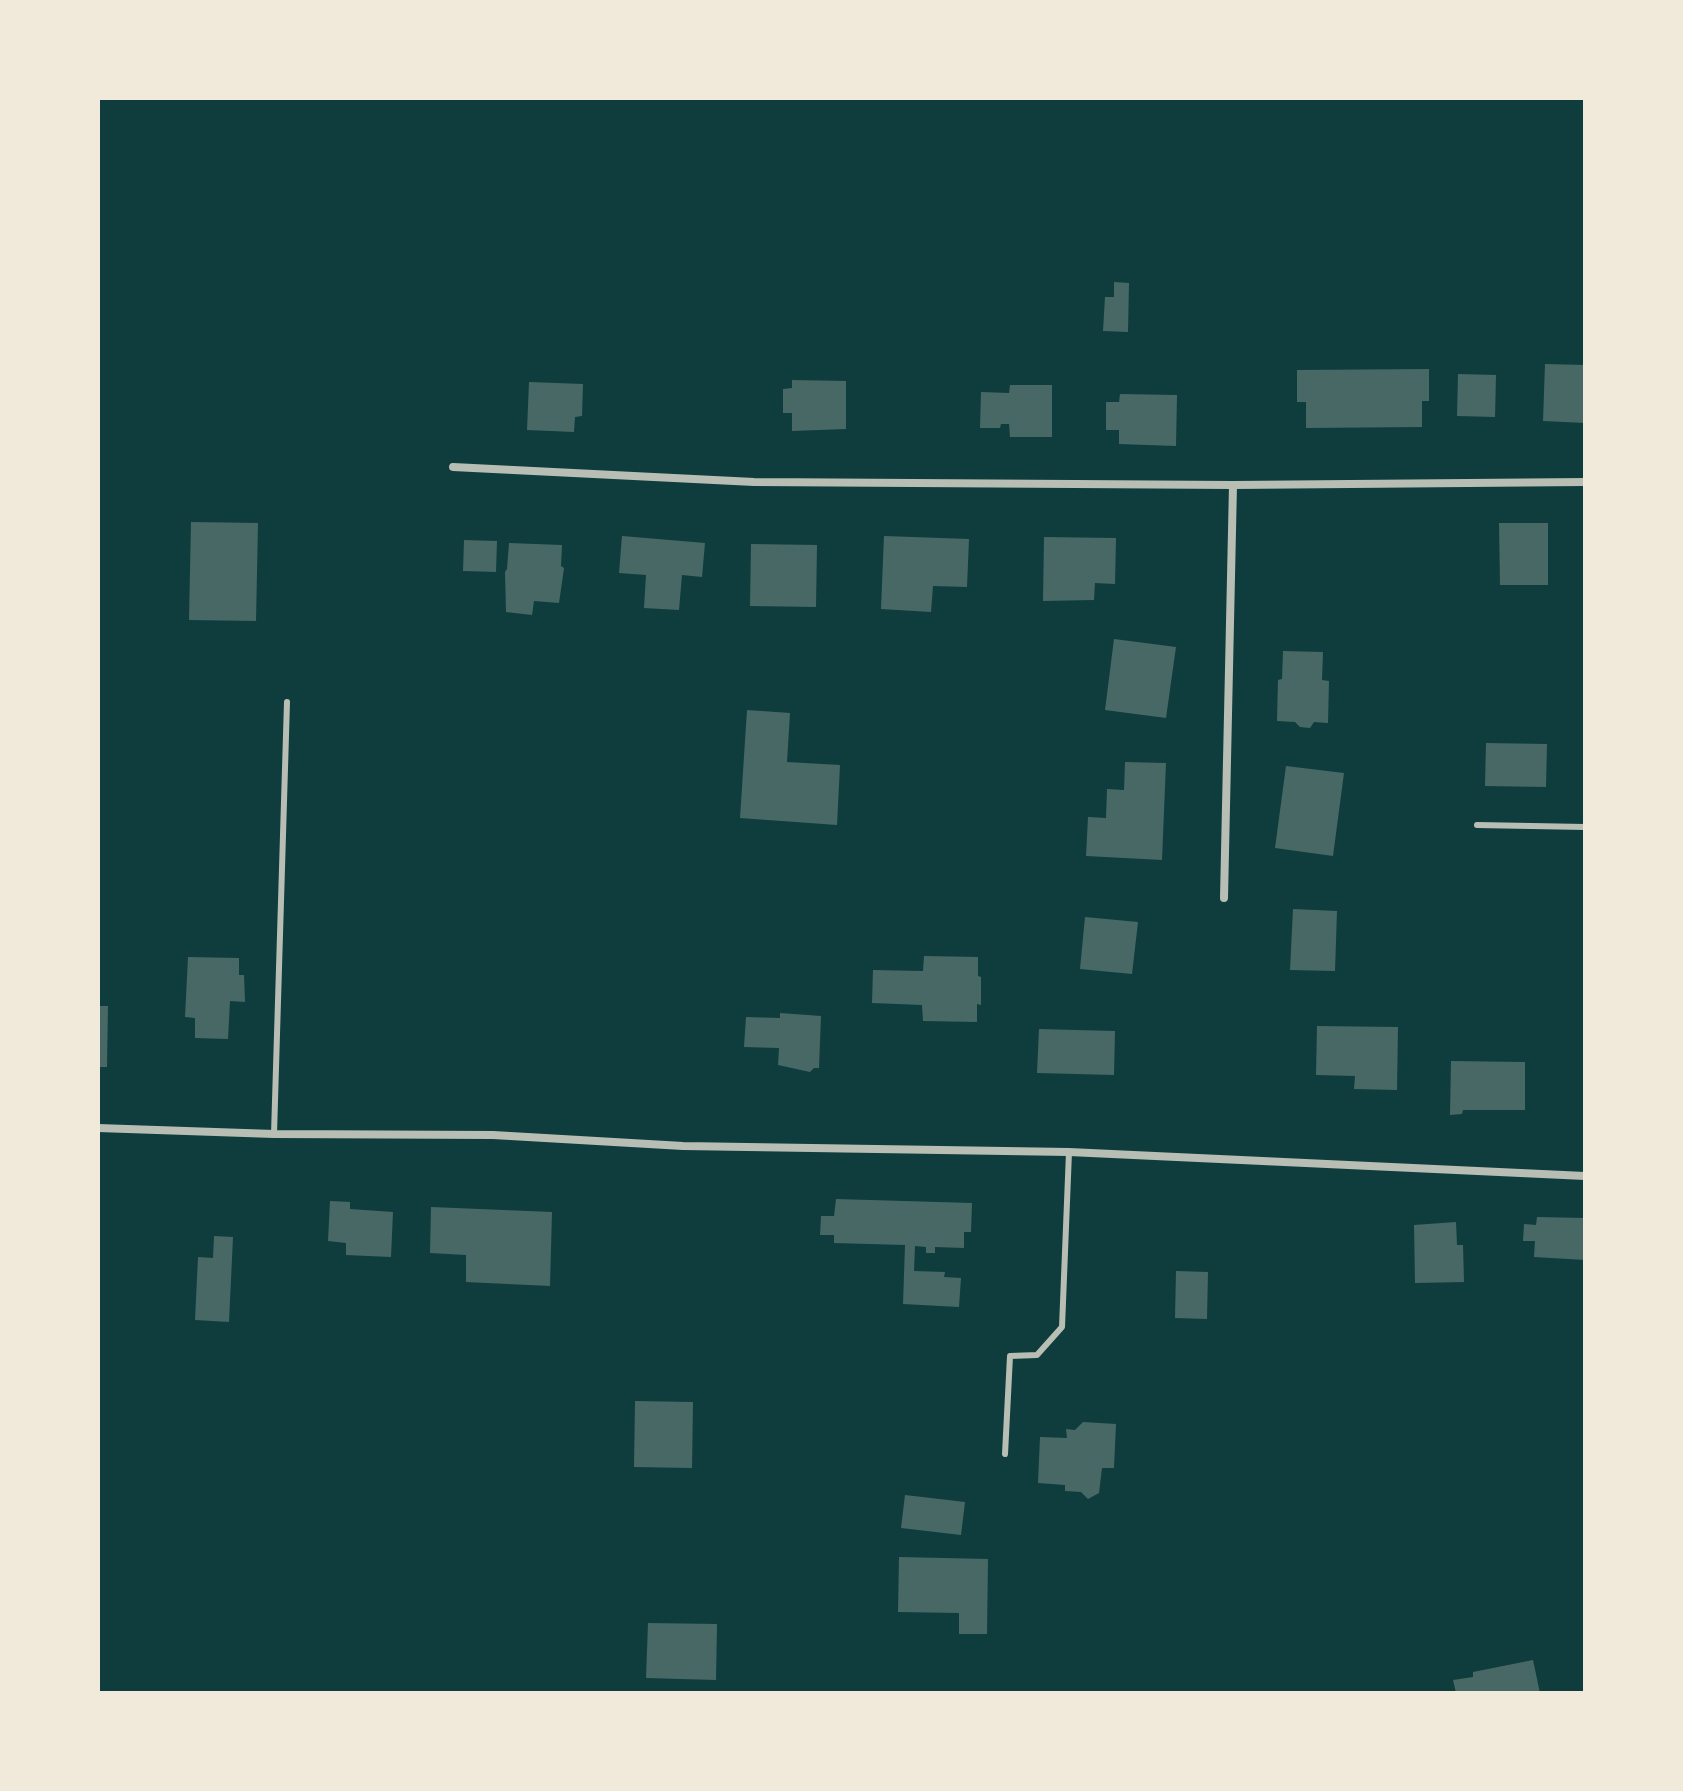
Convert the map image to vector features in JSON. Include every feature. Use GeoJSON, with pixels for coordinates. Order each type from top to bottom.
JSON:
{"type":"FeatureCollection","features":[{"type":"Feature","properties":{"kind":"street"},"geometry":{"type":"LineString","coordinates":[[453,467],[754,482],[1233,485],[1585,482]]}},
{"type":"Feature","properties":{"kind":"street"},"geometry":{"type":"LineString","coordinates":[[1224,898],[1233,485]]}},
{"type":"Feature","properties":{"kind":"street"},"geometry":{"type":"LineString","coordinates":[[98,1128],[274,1134],[493,1135],[683,1146],[1069,1152],[1585,1176]]}},
{"type":"Feature","properties":{"kind":"lane"},"geometry":{"type":"LineString","coordinates":[[274,1134],[287,702]]}},
{"type":"Feature","properties":{"kind":"lane"},"geometry":{"type":"LineString","coordinates":[[1477,825],[1585,827]]}},
{"type":"Feature","properties":{"kind":"lane"},"geometry":{"type":"LineString","coordinates":[[1005,1454],[1010,1356],[1037,1355],[1062,1327],[1069,1152]]}},
{"type":"Feature","properties":{"kind":"building"},"geometry":{"type":"Polygon","coordinates":[[[1114,282],[1129,283],[1128,332],[1103,331],[1105,297],[1114,297],[1114,282]]]}},
{"type":"Feature","properties":{"kind":"building"},"geometry":{"type":"Polygon","coordinates":[[[1545,364],[1585,365],[1585,423],[1543,421],[1545,364]]]}},
{"type":"Feature","properties":{"kind":"building"},"geometry":{"type":"Polygon","coordinates":[[[1429,369],[1429,401],[1422,401],[1422,427],[1306,428],[1306,402],[1297,402],[1297,370],[1429,369]]]}},
{"type":"Feature","properties":{"kind":"building"},"geometry":{"type":"Polygon","coordinates":[[[1458,374],[1496,375],[1495,417],[1457,416],[1458,374]]]}},
{"type":"Feature","properties":{"kind":"building"},"geometry":{"type":"Polygon","coordinates":[[[792,380],[846,381],[846,429],[792,431],[792,413],[783,413],[783,389],[792,388],[792,380]]]}},
{"type":"Feature","properties":{"kind":"building"},"geometry":{"type":"Polygon","coordinates":[[[529,382],[583,384],[582,416],[575,417],[574,432],[527,430],[529,382]]]}},
{"type":"Feature","properties":{"kind":"building"},"geometry":{"type":"Polygon","coordinates":[[[1010,385],[1052,385],[1052,437],[1010,437],[1009,424],[1001,424],[1000,428],[980,428],[981,392],[1009,393],[1010,385]]]}},
{"type":"Feature","properties":{"kind":"building"},"geometry":{"type":"Polygon","coordinates":[[[1120,394],[1177,395],[1176,446],[1119,444],[1119,430],[1106,430],[1106,402],[1119,402],[1120,394]]]}},
{"type":"Feature","properties":{"kind":"building"},"geometry":{"type":"Polygon","coordinates":[[[191,522],[258,523],[256,621],[189,620],[191,522]]]}},
{"type":"Feature","properties":{"kind":"building"},"geometry":{"type":"Polygon","coordinates":[[[1499,523],[1548,523],[1548,585],[1500,585],[1499,523]]]}},
{"type":"Feature","properties":{"kind":"building"},"geometry":{"type":"Polygon","coordinates":[[[622,536],[705,543],[702,577],[682,575],[679,610],[644,608],[646,575],[619,573],[622,536]]]}},
{"type":"Feature","properties":{"kind":"building"},"geometry":{"type":"Polygon","coordinates":[[[884,536],[969,539],[967,587],[933,586],[931,612],[881,609],[884,536]]]}},
{"type":"Feature","properties":{"kind":"building"},"geometry":{"type":"Polygon","coordinates":[[[1044,537],[1116,538],[1115,584],[1095,583],[1094,600],[1043,601],[1044,537]]]}},
{"type":"Feature","properties":{"kind":"building"},"geometry":{"type":"Polygon","coordinates":[[[464,540],[497,541],[496,572],[463,571],[464,540]]]}},
{"type":"Feature","properties":{"kind":"building"},"geometry":{"type":"Polygon","coordinates":[[[509,543],[562,545],[561,566],[564,568],[559,603],[534,601],[532,615],[506,612],[505,572],[509,543]]]}},
{"type":"Feature","properties":{"kind":"building"},"geometry":{"type":"Polygon","coordinates":[[[751,544],[817,545],[816,607],[750,606],[751,544]]]}},
{"type":"Feature","properties":{"kind":"building"},"geometry":{"type":"Polygon","coordinates":[[[1114,639],[1176,647],[1166,718],[1105,710],[1114,639]]]}},
{"type":"Feature","properties":{"kind":"building"},"geometry":{"type":"Polygon","coordinates":[[[1283,651],[1323,652],[1322,680],[1329,681],[1328,723],[1314,722],[1310,728],[1300,727],[1295,722],[1277,721],[1278,680],[1282,679],[1283,651]]]}},
{"type":"Feature","properties":{"kind":"building"},"geometry":{"type":"Polygon","coordinates":[[[747,710],[790,713],[787,762],[840,765],[837,825],[740,818],[747,710]]]}},
{"type":"Feature","properties":{"kind":"building"},"geometry":{"type":"Polygon","coordinates":[[[1486,743],[1547,744],[1546,787],[1485,786],[1486,743]]]}},
{"type":"Feature","properties":{"kind":"building"},"geometry":{"type":"Polygon","coordinates":[[[1125,762],[1166,763],[1162,860],[1086,856],[1088,817],[1106,818],[1107,789],[1124,790],[1125,762]]]}},
{"type":"Feature","properties":{"kind":"building"},"geometry":{"type":"Polygon","coordinates":[[[1286,766],[1344,773],[1333,856],[1275,848],[1286,766]]]}},
{"type":"Feature","properties":{"kind":"building"},"geometry":{"type":"Polygon","coordinates":[[[1293,909],[1337,911],[1335,971],[1290,970],[1293,909]]]}},
{"type":"Feature","properties":{"kind":"building"},"geometry":{"type":"Polygon","coordinates":[[[1085,917],[1138,922],[1132,974],[1080,969],[1085,917]]]}},
{"type":"Feature","properties":{"kind":"building"},"geometry":{"type":"Polygon","coordinates":[[[924,956],[978,957],[981,1005],[977,1004],[977,1022],[923,1021],[922,1005],[872,1003],[873,970],[923,971],[924,956]]]}},
{"type":"Feature","properties":{"kind":"building"},"geometry":{"type":"Polygon","coordinates":[[[188,957],[239,958],[239,975],[244,975],[245,1002],[230,1001],[228,1039],[195,1038],[195,1018],[185,1017],[188,957]]]}},
{"type":"Feature","properties":{"kind":"building"},"geometry":{"type":"Polygon","coordinates":[[[98,1006],[108,1006],[107,1067],[98,1067],[98,1006]]]}},
{"type":"Feature","properties":{"kind":"building"},"geometry":{"type":"Polygon","coordinates":[[[780,1013],[821,1016],[819,1068],[810,1072],[778,1065],[779,1048],[744,1047],[746,1017],[780,1018],[780,1013]]]}},
{"type":"Feature","properties":{"kind":"building"},"geometry":{"type":"Polygon","coordinates":[[[1317,1026],[1398,1027],[1397,1090],[1354,1089],[1355,1076],[1316,1075],[1317,1026]]]}},
{"type":"Feature","properties":{"kind":"building"},"geometry":{"type":"Polygon","coordinates":[[[1039,1029],[1115,1031],[1114,1075],[1037,1073],[1039,1029]]]}},
{"type":"Feature","properties":{"kind":"building"},"geometry":{"type":"Polygon","coordinates":[[[1451,1061],[1525,1062],[1525,1110],[1463,1110],[1462,1114],[1450,1115],[1451,1061]]]}},
{"type":"Feature","properties":{"kind":"building"},"geometry":{"type":"Polygon","coordinates":[[[836,1199],[972,1203],[971,1232],[964,1232],[964,1248],[935,1247],[935,1253],[926,1253],[926,1247],[915,1246],[914,1271],[945,1272],[944,1277],[961,1278],[959,1307],[903,1304],[905,1245],[834,1243],[834,1235],[820,1235],[821,1216],[834,1216],[836,1199]]]}},
{"type":"Feature","properties":{"kind":"building"},"geometry":{"type":"Polygon","coordinates":[[[330,1201],[350,1202],[350,1209],[393,1212],[391,1257],[346,1255],[346,1243],[328,1241],[330,1201]]]}},
{"type":"Feature","properties":{"kind":"building"},"geometry":{"type":"Polygon","coordinates":[[[431,1207],[552,1212],[550,1286],[466,1282],[466,1255],[430,1253],[431,1207]]]}},
{"type":"Feature","properties":{"kind":"building"},"geometry":{"type":"Polygon","coordinates":[[[1537,1217],[1585,1218],[1585,1260],[1534,1257],[1535,1241],[1523,1241],[1524,1224],[1536,1225],[1537,1217]]]}},
{"type":"Feature","properties":{"kind":"building"},"geometry":{"type":"Polygon","coordinates":[[[1456,1222],[1457,1245],[1463,1245],[1464,1282],[1415,1283],[1414,1225],[1456,1222]]]}},
{"type":"Feature","properties":{"kind":"building"},"geometry":{"type":"Polygon","coordinates":[[[214,1236],[233,1237],[229,1322],[195,1320],[198,1257],[213,1258],[214,1236]]]}},
{"type":"Feature","properties":{"kind":"building"},"geometry":{"type":"Polygon","coordinates":[[[1176,1271],[1208,1272],[1207,1319],[1175,1318],[1176,1271]]]}},
{"type":"Feature","properties":{"kind":"building"},"geometry":{"type":"Polygon","coordinates":[[[635,1401],[693,1402],[692,1468],[634,1467],[635,1401]]]}},
{"type":"Feature","properties":{"kind":"building"},"geometry":{"type":"Polygon","coordinates":[[[1083,1422],[1116,1424],[1114,1468],[1102,1468],[1099,1493],[1088,1499],[1081,1492],[1065,1491],[1065,1485],[1038,1483],[1040,1437],[1067,1438],[1066,1429],[1075,1430],[1083,1422]]]}},
{"type":"Feature","properties":{"kind":"building"},"geometry":{"type":"Polygon","coordinates":[[[905,1495],[965,1502],[961,1535],[901,1528],[905,1495]]]}},
{"type":"Feature","properties":{"kind":"building"},"geometry":{"type":"Polygon","coordinates":[[[899,1557],[988,1559],[987,1634],[959,1634],[959,1613],[898,1612],[899,1557]]]}},
{"type":"Feature","properties":{"kind":"building"},"geometry":{"type":"Polygon","coordinates":[[[648,1623],[717,1624],[716,1680],[646,1678],[648,1623]]]}},
{"type":"Feature","properties":{"kind":"building"},"geometry":{"type":"Polygon","coordinates":[[[1533,1660],[1540,1693],[1456,1693],[1453,1680],[1473,1677],[1473,1672],[1533,1660]]]}}]}
